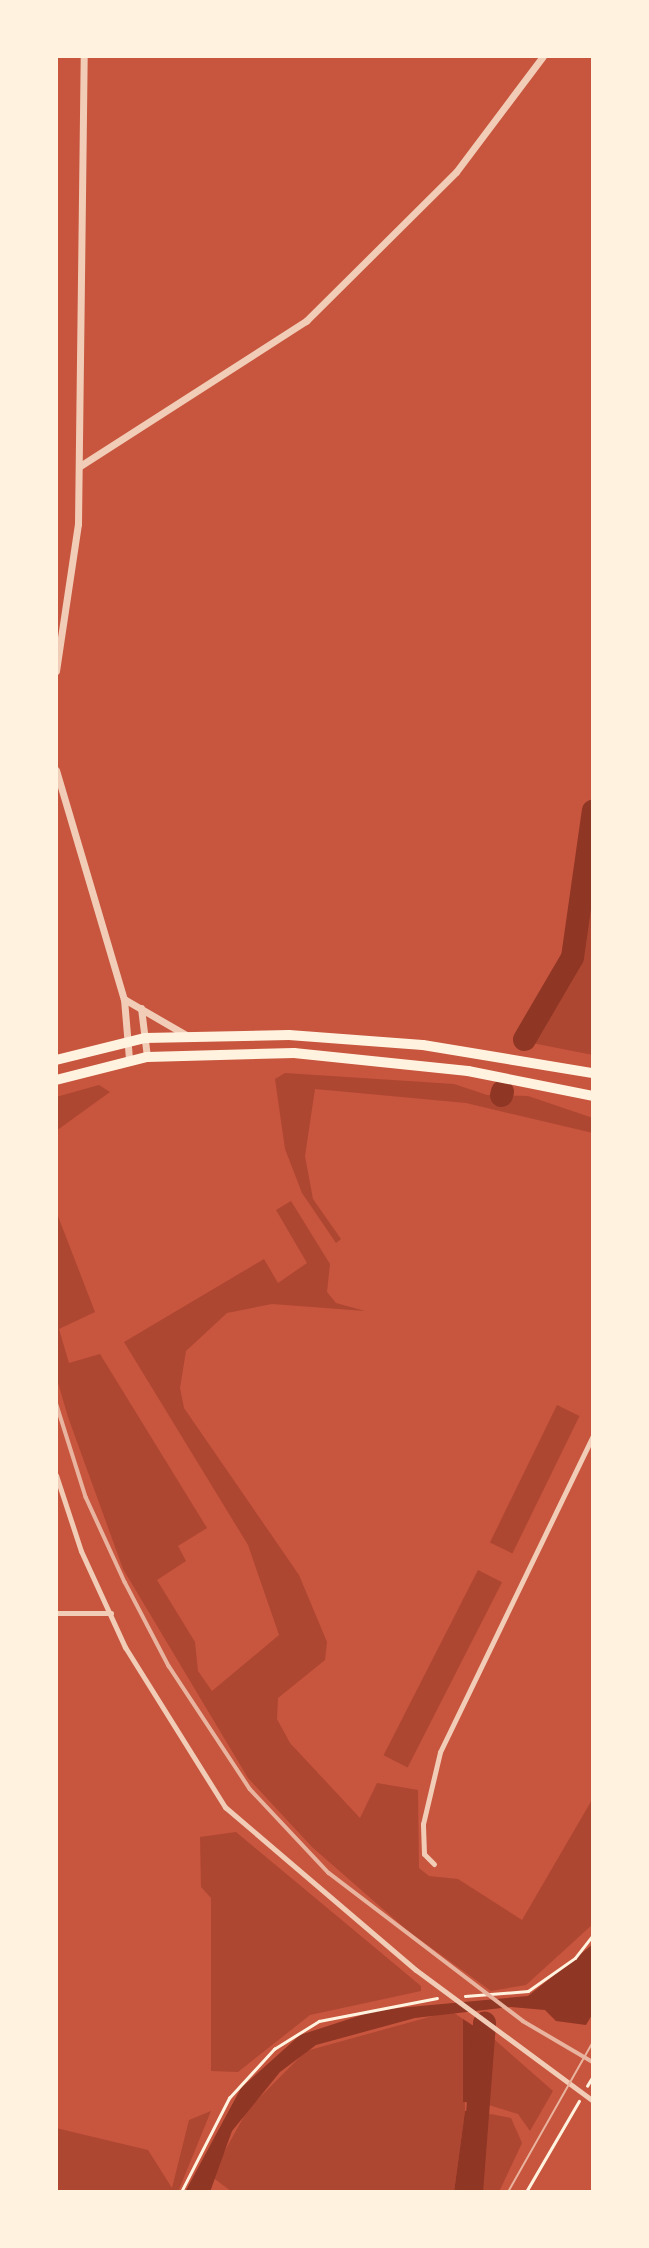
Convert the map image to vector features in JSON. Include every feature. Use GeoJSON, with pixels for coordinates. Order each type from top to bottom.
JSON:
{"type":"FeatureCollection","features":[{"type":"Feature","properties":{"kind":"highway"},"geometry":{"type":"LineString","coordinates":[[56,1060],[126,1041],[186,1035],[410,1044],[593,1073]]}},
{"type":"Feature","properties":{"kind":"highway"},"geometry":{"type":"LineString","coordinates":[[56,1080],[129,1059],[294,1053],[468,1071],[593,1096]]}},
{"type":"Feature","properties":{"kind":"street"},"geometry":{"type":"LineString","coordinates":[[56,671],[80,466],[84,56]]}},
{"type":"Feature","properties":{"kind":"street"},"geometry":{"type":"LineString","coordinates":[[80,466],[313,314],[456,172],[543,56]]}},
{"type":"Feature","properties":{"kind":"street"},"geometry":{"type":"LineString","coordinates":[[56,770],[124,999],[129,1059]]}},
{"type":"Feature","properties":{"kind":"street"},"geometry":{"type":"LineString","coordinates":[[124,999],[186,1035]]}},
{"type":"Feature","properties":{"kind":"street"},"geometry":{"type":"LineString","coordinates":[[141,1008],[147,1057]]}},
{"type":"Feature","properties":{"kind":"street"},"geometry":{"type":"LineString","coordinates":[[434,1864],[424,1854],[423,1824],[440,1752],[593,1435]]}},
{"type":"Feature","properties":{"kind":"street"},"geometry":{"type":"LineString","coordinates":[[56,1475],[111,1613],[146,1687],[225,1807],[416,1970],[560,2081],[592,2101]]}},
{"type":"Feature","properties":{"kind":"street"},"geometry":{"type":"LineString","coordinates":[[56,1613],[111,1613]]}},
{"type":"Feature","properties":{"kind":"path"},"geometry":{"type":"LineString","coordinates":[[461,1996],[528,1991],[575,1958],[593,1934]]}},
{"type":"Feature","properties":{"kind":"path"},"geometry":{"type":"LineString","coordinates":[[181,2192],[229,2098],[274,2049],[319,2021],[449,1997]]}},
{"type":"Feature","properties":{"kind":"path"},"geometry":{"type":"LineString","coordinates":[[526,2192],[593,2076]]}},
{"type":"Feature","properties":{"kind":"shaded area"},"geometry":{"type":"Polygon","coordinates":[[[593,826],[593,1055],[527,1042],[575,958],[593,826]]]}},
{"type":"Feature","properties":{"kind":"shaded area"},"geometry":{"type":"Polygon","coordinates":[[[285,1073],[454,1084],[487,1095],[528,1096],[593,1118],[593,1133],[466,1103],[315,1089],[305,1156],[313,1199],[341,1239],[336,1243],[302,1193],[285,1149],[275,1079],[285,1073]]]}},
{"type":"Feature","properties":{"kind":"shaded area"},"geometry":{"type":"Polygon","coordinates":[[[99,1085],[110,1092],[56,1131],[56,1097],[99,1085]]]}},
{"type":"Feature","properties":{"kind":"shaded area"},"geometry":{"type":"Polygon","coordinates":[[[291,1201],[330,1264],[327,1292],[336,1303],[365,1311],[272,1304],[227,1313],[186,1351],[180,1388],[184,1408],[299,1575],[327,1642],[325,1660],[278,1698],[277,1719],[290,1743],[360,1818],[377,1783],[418,1790],[419,1868],[429,1876],[458,1879],[522,1920],[593,1798],[593,1924],[526,1985],[491,1991],[408,1931],[312,1847],[248,1778],[123,1569],[68,1417],[56,1376],[56,1211],[95,1312],[59,1329],[69,1363],[100,1354],[207,1528],[178,1546],[186,1561],[157,1580],[195,1642],[198,1671],[212,1691],[279,1635],[248,1545],[124,1342],[264,1259],[278,1283],[307,1263],[276,1210],[291,1201]]]}},
{"type":"Feature","properties":{"kind":"shaded area"},"geometry":{"type":"Polygon","coordinates":[[[557,1405],[579,1416],[512,1553],[490,1543],[557,1405]]]}},
{"type":"Feature","properties":{"kind":"shaded area"},"geometry":{"type":"Polygon","coordinates":[[[478,1570],[502,1582],[408,1768],[384,1755],[478,1570]]]}},
{"type":"Feature","properties":{"kind":"shaded area"},"geometry":{"type":"Polygon","coordinates":[[[236,1832],[421,1986],[421,1991],[310,2015],[238,2072],[211,2071],[211,1898],[201,1887],[200,1837],[236,1832]]]}},
{"type":"Feature","properties":{"kind":"shaded area"},"geometry":{"type":"Polygon","coordinates":[[[593,1944],[593,2013],[586,2025],[556,2021],[545,2010],[511,2007],[415,2018],[316,2045],[280,2072],[232,2131],[210,2192],[185,2192],[241,2088],[300,2035],[377,2010],[528,1996],[593,1944]]]}},
{"type":"Feature","properties":{"kind":"shaded area"},"geometry":{"type":"Polygon","coordinates":[[[451,2011],[463,2019],[465,2111],[454,2192],[232,2192],[211,2176],[248,2109],[306,2051],[451,2011]]]}},
{"type":"Feature","properties":{"kind":"shaded area"},"geometry":{"type":"Polygon","coordinates":[[[463,2019],[495,2040],[483,2058],[482,2103],[463,2102],[463,2019]]]}},
{"type":"Feature","properties":{"kind":"shaded area"},"geometry":{"type":"Polygon","coordinates":[[[495,2040],[553,2091],[530,2131],[518,2114],[482,2103],[483,2058],[495,2040]]]}},
{"type":"Feature","properties":{"kind":"shaded area"},"geometry":{"type":"Polygon","coordinates":[[[211,2111],[178,2192],[56,2192],[56,2128],[148,2150],[172,2188],[189,2120],[211,2111]]]}},
{"type":"Feature","properties":{"kind":"shaded area"},"geometry":{"type":"Polygon","coordinates":[[[465,2111],[480,2112],[477,2192],[454,2192],[465,2111]]]}},
{"type":"Feature","properties":{"kind":"shaded area"},"geometry":{"type":"Polygon","coordinates":[[[480,2112],[511,2118],[522,2143],[499,2192],[477,2192],[480,2112]]]}},
{"type":"Feature","properties":{"kind":"waterway"},"geometry":{"type":"LineString","coordinates":[[524,1039],[572,957],[593,810]]}},
{"type":"Feature","properties":{"kind":"waterway"},"geometry":{"type":"LineString","coordinates":[[501,1095],[502,1091]]}},
{"type":"Feature","properties":{"kind":"waterway"},"geometry":{"type":"LineString","coordinates":[[471,2192],[484,2022]]}},
{"type":"Feature","properties":{"kind":"tram line"},"geometry":{"type":"LineString","coordinates":[[508,2192],[593,2042]]}},
{"type":"Feature","properties":{"kind":"railway"},"geometry":{"type":"LineString","coordinates":[[56,1402],[86,1497],[125,1582],[169,1666],[250,1789],[329,1873],[523,2021],[593,2062]]}}]}
